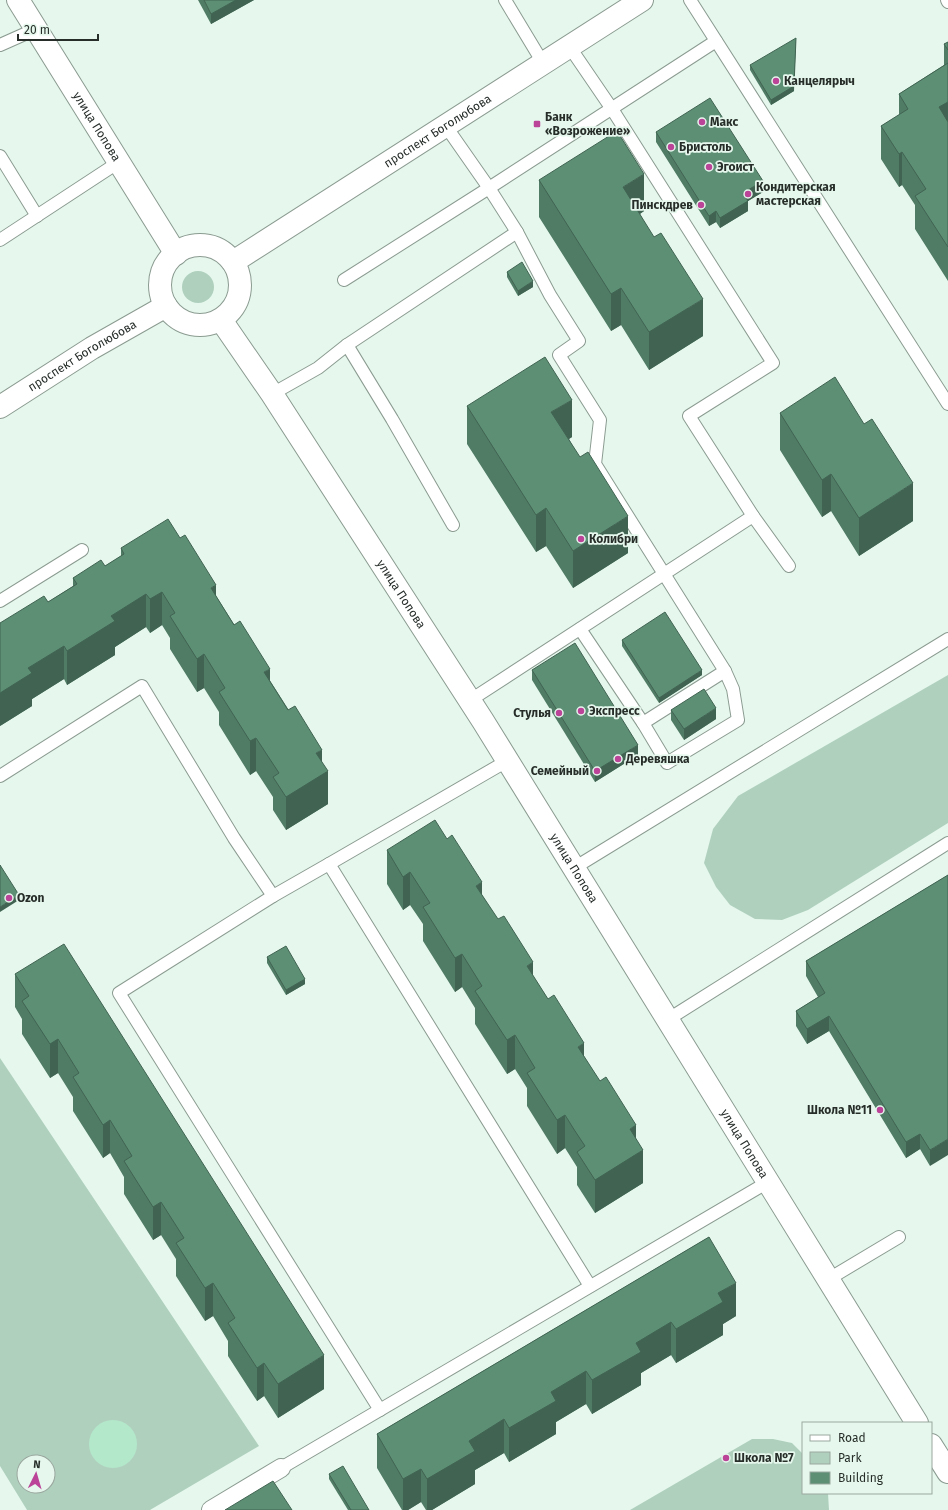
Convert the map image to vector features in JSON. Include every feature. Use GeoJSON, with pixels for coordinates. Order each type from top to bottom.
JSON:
{"type":"FeatureCollection","features":[{"type":"Feature","properties":{"kind":"street","name":"улица Попова"},"geometry":{"type":"LineString","coordinates":[[18,0],[176,254]]}},
{"type":"Feature","properties":{"kind":"street","name":"проспект Боголюбова"},"geometry":{"type":"LineString","coordinates":[[233,262],[642,0]]}},
{"type":"Feature","properties":{"kind":"street"},"geometry":{"type":"LineString","coordinates":[[206,245],[221,251],[233,262],[240,277],[240,294],[233,309],[221,320],[206,325],[190,324],[176,318],[166,306],[160,293],[160,278],[166,264],[176,254],[190,246],[206,245]]}},
{"type":"Feature","properties":{"kind":"street","name":"проспект Боголюбова"},"geometry":{"type":"LineString","coordinates":[[0,407],[92,348],[166,306]]}},
{"type":"Feature","properties":{"kind":"street","name":"улица Попова"},"geometry":{"type":"LineString","coordinates":[[221,320],[272,394],[507,761],[768,1182],[827,1280],[916,1422]]}},
{"type":"Feature","properties":{"kind":"street"},"geometry":{"type":"LineString","coordinates":[[932,1447],[948,1472]]}},
{"type":"Feature","properties":{"kind":"street"},"geometry":{"type":"LineString","coordinates":[[211,1510],[281,1468]]}},
{"type":"Feature","properties":{"kind":"lane"},"geometry":{"type":"LineString","coordinates":[[505,0],[543,63]]}},
{"type":"Feature","properties":{"kind":"lane"},"geometry":{"type":"LineString","coordinates":[[690,0],[948,404]]}},
{"type":"Feature","properties":{"kind":"lane"},"geometry":{"type":"LineString","coordinates":[[0,45],[36,28]]}},
{"type":"Feature","properties":{"kind":"lane"},"geometry":{"type":"LineString","coordinates":[[344,280],[490,188],[716,41]]}},
{"type":"Feature","properties":{"kind":"lane"},"geometry":{"type":"LineString","coordinates":[[569,46],[612,109],[773,363],[689,416],[753,516],[789,566]]}},
{"type":"Feature","properties":{"kind":"lane"},"geometry":{"type":"LineString","coordinates":[[445,125],[490,188],[517,232],[550,295],[579,341],[559,355],[600,420],[595,464],[724,671],[733,689],[738,720],[667,763],[643,723],[580,629]]}},
{"type":"Feature","properties":{"kind":"lane"},"geometry":{"type":"LineString","coordinates":[[0,156],[37,216]]}},
{"type":"Feature","properties":{"kind":"lane"},"geometry":{"type":"LineString","coordinates":[[0,240],[119,162]]}},
{"type":"Feature","properties":{"kind":"lane"},"geometry":{"type":"LineString","coordinates":[[272,394],[318,368],[346,345],[517,232]]}},
{"type":"Feature","properties":{"kind":"lane"},"geometry":{"type":"LineString","coordinates":[[346,345],[392,419],[453,526]]}},
{"type":"Feature","properties":{"kind":"lane"},"geometry":{"type":"LineString","coordinates":[[469,701],[753,516]]}},
{"type":"Feature","properties":{"kind":"lane"},"geometry":{"type":"LineString","coordinates":[[0,601],[82,550]]}},
{"type":"Feature","properties":{"kind":"lane"},"geometry":{"type":"LineString","coordinates":[[574,868],[948,639]]}},
{"type":"Feature","properties":{"kind":"lane"},"geometry":{"type":"LineString","coordinates":[[643,723],[724,671]]}},
{"type":"Feature","properties":{"kind":"lane"},"geometry":{"type":"LineString","coordinates":[[0,776],[142,686],[234,838],[273,896]]}},
{"type":"Feature","properties":{"kind":"lane"},"geometry":{"type":"LineString","coordinates":[[380,1410],[119,993],[273,896],[507,761]]}},
{"type":"Feature","properties":{"kind":"lane"},"geometry":{"type":"LineString","coordinates":[[667,1020],[948,843]]}},
{"type":"Feature","properties":{"kind":"lane"},"geometry":{"type":"LineString","coordinates":[[330,864],[590,1286]]}},
{"type":"Feature","properties":{"kind":"lane"},"geometry":{"type":"LineString","coordinates":[[281,1468],[768,1182]]}},
{"type":"Feature","properties":{"kind":"lane"},"geometry":{"type":"LineString","coordinates":[[827,1280],[899,1237]]}},
{"type":"Feature","properties":{"kind":"green space"},"geometry":{"type":"Polygon","coordinates":[[[195,271],[201,271],[211,278],[214,287],[213,293],[207,300],[201,303],[195,303],[185,296],[182,290],[182,284],[189,274],[195,271]]]}},
{"type":"Feature","properties":{"kind":"green space"},"geometry":{"type":"Polygon","coordinates":[[[948,675],[948,823],[808,910],[782,920],[755,919],[730,905],[716,887],[704,863],[713,829],[738,796],[948,675]]]}},
{"type":"Feature","properties":{"kind":"green space"},"geometry":{"type":"Polygon","coordinates":[[[0,1058],[259,1446],[150,1510],[27,1510],[17,1494],[56,1494],[56,1454],[16,1454],[16,1492],[0,1466],[0,1058]]]}},
{"type":"Feature","properties":{"kind":"green space"},"geometry":{"type":"Polygon","coordinates":[[[752,1439],[773,1439],[792,1443],[802,1453],[802,1494],[828,1494],[829,1510],[630,1510],[752,1439]]]}},
{"type":"Feature","properties":{"kind":"shaded area"},"geometry":{"type":"Polygon","coordinates":[[[108,1420],[118,1420],[127,1424],[133,1430],[136,1435],[136,1453],[127,1464],[118,1468],[108,1468],[99,1464],[93,1458],[89,1449],[89,1439],[93,1430],[99,1424],[108,1420]]]}},
{"type":"Feature","properties":{"kind":"building"},"geometry":{"type":"Polygon","coordinates":[[[204,0],[236,0],[211,14],[204,0]]]}},
{"type":"Feature","properties":{"kind":"building","name":"Канцелярыч"},"geometry":{"type":"Polygon","coordinates":[[[796,38],[794,86],[771,100],[750,65],[796,38]]]}},
{"type":"Feature","properties":{"kind":"building"},"geometry":{"type":"Polygon","coordinates":[[[948,42],[948,50],[944,44],[948,42]]]}},
{"type":"Feature","properties":{"kind":"building"},"geometry":{"type":"Polygon","coordinates":[[[948,63],[948,102],[939,107],[948,122],[948,247],[915,196],[926,189],[902,152],[899,154],[881,126],[908,109],[899,94],[948,63]]]}},
{"type":"Feature","properties":{"kind":"building","name":"Эгоист"},"geometry":{"type":"Polygon","coordinates":[[[710,98],[763,181],[743,193],[748,201],[720,218],[716,211],[709,216],[656,132],[710,98]]]}},
{"type":"Feature","properties":{"kind":"building"},"geometry":{"type":"Polygon","coordinates":[[[617,131],[644,174],[623,187],[654,237],[661,233],[703,299],[649,332],[621,288],[611,294],[539,180],[617,131]]]}},
{"type":"Feature","properties":{"kind":"building"},"geometry":{"type":"Polygon","coordinates":[[[522,262],[533,281],[518,291],[507,272],[522,262]]]}},
{"type":"Feature","properties":{"kind":"building"},"geometry":{"type":"Polygon","coordinates":[[[545,357],[572,400],[551,412],[580,457],[588,452],[628,516],[573,551],[546,508],[536,515],[467,406],[545,357]]]}},
{"type":"Feature","properties":{"kind":"building"},"geometry":{"type":"Polygon","coordinates":[[[835,377],[864,424],[872,419],[913,483],[859,518],[831,474],[822,480],[780,413],[835,377]]]}},
{"type":"Feature","properties":{"kind":"building"},"geometry":{"type":"Polygon","coordinates":[[[168,519],[180,538],[185,535],[216,585],[211,588],[234,625],[240,621],[270,669],[264,672],[288,710],[295,706],[322,750],[316,753],[328,771],[286,797],[273,777],[279,773],[256,738],[250,741],[219,692],[225,688],[204,654],[197,659],[170,616],[175,613],[162,592],[150,599],[146,594],[111,616],[115,621],[67,651],[64,646],[28,668],[32,673],[0,693],[0,623],[44,596],[48,602],[77,584],[73,578],[101,560],[105,566],[124,554],[121,548],[168,519]]]}},
{"type":"Feature","properties":{"kind":"building"},"geometry":{"type":"Polygon","coordinates":[[[665,612],[702,670],[659,698],[622,640],[665,612]]]}},
{"type":"Feature","properties":{"kind":"building","name":"Экспресс"},"geometry":{"type":"Polygon","coordinates":[[[575,643],[638,745],[595,771],[532,670],[575,643]]]}},
{"type":"Feature","properties":{"kind":"building"},"geometry":{"type":"Polygon","coordinates":[[[704,689],[716,708],[684,729],[671,710],[704,689]]]}},
{"type":"Feature","properties":{"kind":"building"},"geometry":{"type":"Polygon","coordinates":[[[435,820],[447,839],[452,835],[482,882],[476,886],[498,919],[504,916],[533,962],[527,966],[548,999],[554,995],[584,1043],[578,1047],[600,1081],[606,1077],[636,1125],[630,1129],[643,1150],[595,1180],[577,1152],[585,1146],[565,1115],[557,1120],[527,1073],[535,1068],[515,1035],[507,1040],[475,991],[482,986],[462,954],[455,958],[423,907],[430,903],[410,872],[403,877],[387,850],[435,820]]]}},
{"type":"Feature","properties":{"kind":"building"},"geometry":{"type":"Polygon","coordinates":[[[0,865],[19,895],[0,907],[0,865]]]}},
{"type":"Feature","properties":{"kind":"building"},"geometry":{"type":"Polygon","coordinates":[[[948,875],[948,1139],[930,1150],[920,1134],[906,1142],[829,1016],[807,1029],[796,1011],[825,993],[806,961],[948,875]]]}},
{"type":"Feature","properties":{"kind":"building"},"geometry":{"type":"Polygon","coordinates":[[[64,944],[324,1355],[278,1384],[264,1363],[257,1368],[228,1323],[235,1318],[213,1283],[205,1288],[176,1243],[184,1238],[161,1202],[153,1207],[124,1161],[132,1156],[110,1120],[103,1125],[73,1077],[79,1073],[58,1039],[50,1044],[22,1001],[29,996],[15,974],[64,944]]]}},
{"type":"Feature","properties":{"kind":"building"},"geometry":{"type":"Polygon","coordinates":[[[286,946],[305,979],[286,990],[267,957],[286,946]]]}},
{"type":"Feature","properties":{"kind":"building"},"geometry":{"type":"Polygon","coordinates":[[[709,1237],[736,1283],[718,1293],[723,1302],[676,1329],[671,1322],[636,1343],[641,1352],[592,1380],[586,1371],[551,1392],[556,1401],[509,1428],[504,1419],[469,1441],[475,1451],[427,1479],[421,1469],[403,1479],[377,1434],[709,1237]]]}},
{"type":"Feature","properties":{"kind":"building"},"geometry":{"type":"Polygon","coordinates":[[[343,1466],[369,1510],[351,1510],[329,1474],[343,1466]]]}},
{"type":"Feature","properties":{"kind":"building"},"geometry":{"type":"Polygon","coordinates":[[[273,1481],[292,1510],[225,1510],[273,1481]]]}},
{"type":"Feature","properties":{"kind":"place","name":"Канцелярыч"},"geometry":{"type":"Point","coordinates":[776,81]}},
{"type":"Feature","properties":{"kind":"place","name":"Макс"},"geometry":{"type":"Point","coordinates":[702,122]}},
{"type":"Feature","properties":{"kind":"place","name":"Банк «Возрожение»"},"geometry":{"type":"Point","coordinates":[537,124]}},
{"type":"Feature","properties":{"kind":"place","name":"Бристоль"},"geometry":{"type":"Point","coordinates":[671,147]}},
{"type":"Feature","properties":{"kind":"place","name":"Эгоист"},"geometry":{"type":"Point","coordinates":[709,167]}},
{"type":"Feature","properties":{"kind":"place","name":"Кондитерская мастерская"},"geometry":{"type":"Point","coordinates":[748,194]}},
{"type":"Feature","properties":{"kind":"place","name":"Пинскдрев"},"geometry":{"type":"Point","coordinates":[701,205]}},
{"type":"Feature","properties":{"kind":"place","name":"Колибри"},"geometry":{"type":"Point","coordinates":[581,539]}},
{"type":"Feature","properties":{"kind":"place","name":"Экспресс"},"geometry":{"type":"Point","coordinates":[581,711]}},
{"type":"Feature","properties":{"kind":"place","name":"Стулья"},"geometry":{"type":"Point","coordinates":[559,713]}},
{"type":"Feature","properties":{"kind":"place","name":"Деревяшка"},"geometry":{"type":"Point","coordinates":[618,759]}},
{"type":"Feature","properties":{"kind":"place","name":"Семейный"},"geometry":{"type":"Point","coordinates":[597,771]}},
{"type":"Feature","properties":{"kind":"place","name":"Ozon"},"geometry":{"type":"Point","coordinates":[9,898]}},
{"type":"Feature","properties":{"kind":"place","name":"Школа №11"},"geometry":{"type":"Point","coordinates":[880,1110]}},
{"type":"Feature","properties":{"kind":"place","name":"Школа №7"},"geometry":{"type":"Point","coordinates":[726,1458]}}]}
